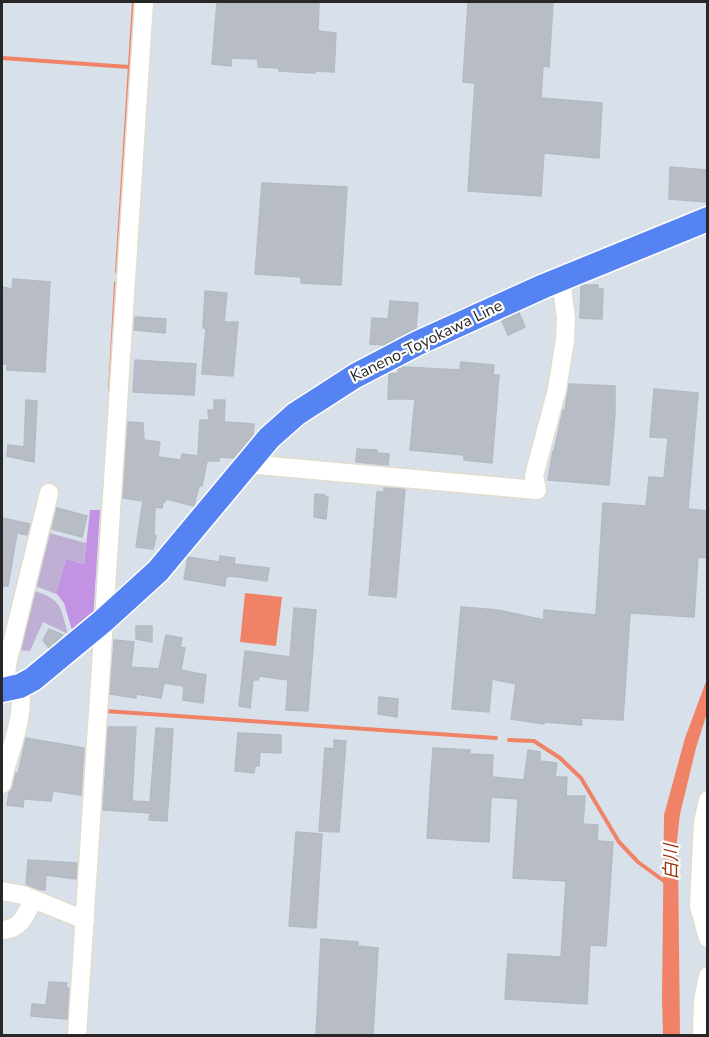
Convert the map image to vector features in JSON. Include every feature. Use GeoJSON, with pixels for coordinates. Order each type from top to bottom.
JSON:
{"type":"FeatureCollection","features":[{"type":"Feature","properties":{"kind":"main road","name":"Kaneno-Toyokawa Line"},"geometry":{"type":"LineString","coordinates":[[9,689],[33,679],[103,621],[158,571],[269,438],[296,414],[355,376],[418,343],[544,286],[708,219]]}},
{"type":"Feature","properties":{"kind":"street"},"geometry":{"type":"LineString","coordinates":[[77,1035],[144,2]]}},
{"type":"Feature","properties":{"kind":"street"},"geometry":{"type":"LineString","coordinates":[[247,464],[537,490],[534,476],[557,389],[565,340],[566,318],[561,280]]}},
{"type":"Feature","properties":{"kind":"street"},"geometry":{"type":"LineString","coordinates":[[2,784],[18,732],[22,699],[9,689],[7,664],[49,493]]}},
{"type":"Feature","properties":{"kind":"street"},"geometry":{"type":"LineString","coordinates":[[708,800],[703,822],[699,906],[708,938]]}},
{"type":"Feature","properties":{"kind":"street"},"geometry":{"type":"LineString","coordinates":[[2,891],[23,895],[85,920]]}},
{"type":"Feature","properties":{"kind":"street"},"geometry":{"type":"LineString","coordinates":[[2,930],[20,924],[33,899]]}},
{"type":"Feature","properties":{"kind":"street"},"geometry":{"type":"LineString","coordinates":[[702,1035],[703,1001],[708,976]]}},
{"type":"Feature","properties":{"kind":"shaded area"},"geometry":{"type":"Polygon","coordinates":[[[90,510],[100,510],[93,620],[74,637],[64,603],[56,593],[66,559],[84,564],[90,510]]]}},
{"type":"Feature","properties":{"kind":"shaded area"},"geometry":{"type":"Polygon","coordinates":[[[42,531],[86,543],[84,564],[66,559],[56,594],[30,584],[42,531]]]}},
{"type":"Feature","properties":{"kind":"shaded area"},"geometry":{"type":"Polygon","coordinates":[[[29,589],[48,596],[58,604],[68,634],[43,622],[30,651],[15,650],[29,589]]]}},
{"type":"Feature","properties":{"kind":"water"},"geometry":{"type":"Polygon","coordinates":[[[245,593],[282,597],[276,646],[240,642],[245,593]]]}},
{"type":"Feature","properties":{"kind":"water","name":"白川"},"geometry":{"type":"Polygon","coordinates":[[[707,679],[707,713],[680,814],[676,850],[678,857],[680,1035],[663,1035],[664,815],[685,738],[707,679]]]}},
{"type":"Feature","properties":{"kind":"building"},"geometry":{"type":"Polygon","coordinates":[[[217,2],[319,2],[318,31],[336,33],[334,72],[279,71],[279,68],[258,67],[258,59],[231,58],[231,66],[212,64],[217,2]]]}},
{"type":"Feature","properties":{"kind":"building"},"geometry":{"type":"Polygon","coordinates":[[[468,2],[553,2],[549,67],[543,66],[541,98],[602,103],[599,158],[544,153],[541,196],[468,191],[475,83],[463,82],[468,2]]]}},
{"type":"Feature","properties":{"kind":"building"},"geometry":{"type":"Polygon","coordinates":[[[670,167],[708,170],[708,202],[669,199],[670,167]]]}},
{"type":"Feature","properties":{"kind":"building"},"geometry":{"type":"Polygon","coordinates":[[[262,183],[347,187],[341,285],[301,283],[301,277],[255,274],[262,183]]]}},
{"type":"Feature","properties":{"kind":"building"},"geometry":{"type":"Polygon","coordinates":[[[13,279],[50,282],[45,372],[7,370],[7,364],[2,364],[2,287],[12,289],[13,279]]]}},
{"type":"Feature","properties":{"kind":"building"},"geometry":{"type":"Polygon","coordinates":[[[598,285],[598,289],[603,289],[602,319],[580,318],[581,286],[598,285]]]}},
{"type":"Feature","properties":{"kind":"building"},"geometry":{"type":"Polygon","coordinates":[[[205,291],[227,293],[224,322],[238,322],[233,376],[202,374],[206,328],[203,328],[205,291]]]}},
{"type":"Feature","properties":{"kind":"building"},"geometry":{"type":"Polygon","coordinates":[[[390,301],[418,303],[416,328],[383,345],[370,344],[372,318],[388,319],[390,301]]]}},
{"type":"Feature","properties":{"kind":"building"},"geometry":{"type":"Polygon","coordinates":[[[519,313],[525,327],[508,335],[502,321],[519,313]]]}},
{"type":"Feature","properties":{"kind":"building"},"geometry":{"type":"Polygon","coordinates":[[[135,317],[166,319],[165,333],[134,330],[135,317]]]}},
{"type":"Feature","properties":{"kind":"building"},"geometry":{"type":"Polygon","coordinates":[[[135,360],[196,364],[194,395],[133,392],[135,360]]]}},
{"type":"Feature","properties":{"kind":"building"},"geometry":{"type":"Polygon","coordinates":[[[461,362],[494,365],[493,375],[499,375],[492,463],[464,460],[464,455],[410,450],[415,399],[388,399],[389,374],[398,373],[398,369],[403,367],[460,370],[461,362]]]}},
{"type":"Feature","properties":{"kind":"building"},"geometry":{"type":"Polygon","coordinates":[[[569,384],[615,386],[609,485],[548,480],[569,384]]]}},
{"type":"Feature","properties":{"kind":"building"},"geometry":{"type":"Polygon","coordinates":[[[654,389],[698,393],[688,509],[708,511],[708,558],[698,557],[694,617],[630,613],[623,720],[581,718],[582,725],[544,722],[544,724],[511,719],[516,684],[492,679],[489,712],[452,709],[461,607],[498,610],[544,620],[544,610],[596,615],[603,503],[646,506],[649,477],[664,478],[668,438],[650,437],[654,389]]]}},
{"type":"Feature","properties":{"kind":"building"},"geometry":{"type":"Polygon","coordinates":[[[26,400],[37,401],[34,462],[7,456],[8,445],[24,447],[26,400]]]}},
{"type":"Feature","properties":{"kind":"building"},"geometry":{"type":"Polygon","coordinates":[[[214,400],[225,400],[224,422],[254,424],[253,435],[234,458],[219,457],[219,461],[207,461],[202,486],[199,486],[194,506],[166,499],[165,502],[163,501],[162,508],[155,507],[154,535],[156,536],[153,549],[136,547],[143,501],[123,498],[128,422],[143,423],[144,440],[160,442],[158,457],[181,460],[182,454],[198,456],[200,420],[209,420],[208,410],[214,410],[214,400]]]}},
{"type":"Feature","properties":{"kind":"building"},"geometry":{"type":"Polygon","coordinates":[[[357,449],[377,450],[377,453],[389,454],[388,465],[356,462],[357,449]]]}},
{"type":"Feature","properties":{"kind":"building"},"geometry":{"type":"Polygon","coordinates":[[[384,488],[405,489],[396,597],[369,595],[377,492],[384,492],[384,488]]]}},
{"type":"Feature","properties":{"kind":"building"},"geometry":{"type":"Polygon","coordinates":[[[315,494],[328,497],[326,519],[314,517],[315,494]]]}},
{"type":"Feature","properties":{"kind":"building"},"geometry":{"type":"Polygon","coordinates":[[[57,508],[87,516],[82,537],[52,529],[57,508]]]}},
{"type":"Feature","properties":{"kind":"building"},"geometry":{"type":"Polygon","coordinates":[[[2,518],[30,524],[27,535],[17,533],[8,586],[2,586],[2,518]]]}},
{"type":"Feature","properties":{"kind":"building"},"geometry":{"type":"Polygon","coordinates":[[[220,556],[235,558],[234,564],[269,568],[267,581],[232,576],[226,577],[225,586],[184,579],[188,557],[219,562],[220,556]]]}},
{"type":"Feature","properties":{"kind":"building"},"geometry":{"type":"Polygon","coordinates":[[[294,608],[316,610],[308,711],[286,710],[288,680],[259,676],[258,680],[253,680],[250,708],[239,706],[245,651],[290,657],[294,608]]]}},
{"type":"Feature","properties":{"kind":"building"},"geometry":{"type":"Polygon","coordinates":[[[136,626],[152,626],[152,642],[136,639],[136,626]]]}},
{"type":"Feature","properties":{"kind":"building"},"geometry":{"type":"Polygon","coordinates":[[[49,629],[63,635],[49,648],[43,640],[49,629]]]}},
{"type":"Feature","properties":{"kind":"building"},"geometry":{"type":"Polygon","coordinates":[[[166,635],[182,638],[180,647],[185,648],[181,670],[206,675],[203,703],[183,700],[184,686],[164,683],[161,698],[136,694],[136,698],[110,694],[114,640],[134,642],[131,667],[159,669],[166,635]]]}},
{"type":"Feature","properties":{"kind":"building"},"geometry":{"type":"Polygon","coordinates":[[[379,697],[398,699],[397,717],[378,714],[379,697]]]}},
{"type":"Feature","properties":{"kind":"building"},"geometry":{"type":"Polygon","coordinates":[[[108,727],[136,727],[132,801],[150,802],[156,728],[173,729],[167,821],[149,820],[150,813],[103,810],[108,727]]]}},
{"type":"Feature","properties":{"kind":"building"},"geometry":{"type":"Polygon","coordinates":[[[238,733],[281,735],[281,753],[260,752],[259,766],[255,766],[254,773],[235,771],[238,733]]]}},
{"type":"Feature","properties":{"kind":"building"},"geometry":{"type":"Polygon","coordinates":[[[26,738],[84,748],[81,795],[53,791],[51,801],[24,799],[23,807],[7,805],[16,773],[18,774],[26,738]]]}},
{"type":"Feature","properties":{"kind":"building"},"geometry":{"type":"Polygon","coordinates":[[[334,740],[346,741],[339,832],[319,831],[325,748],[334,749],[334,740]]]}},
{"type":"Feature","properties":{"kind":"building"},"geometry":{"type":"Polygon","coordinates":[[[433,748],[470,750],[470,754],[493,755],[492,777],[524,780],[528,750],[540,752],[540,761],[557,763],[555,777],[567,777],[566,796],[585,796],[583,824],[598,825],[597,841],[613,842],[606,946],[590,945],[587,1004],[505,999],[508,954],[561,957],[566,881],[513,878],[518,799],[491,797],[489,842],[427,838],[433,748]]]}},
{"type":"Feature","properties":{"kind":"building"},"geometry":{"type":"Polygon","coordinates":[[[296,832],[322,834],[316,928],[289,926],[296,832]]]}},
{"type":"Feature","properties":{"kind":"building"},"geometry":{"type":"Polygon","coordinates":[[[28,860],[77,863],[76,879],[46,875],[45,890],[37,889],[26,884],[28,860]]]}},
{"type":"Feature","properties":{"kind":"building"},"geometry":{"type":"Polygon","coordinates":[[[321,939],[358,942],[358,946],[378,948],[373,1035],[316,1035],[321,939]]]}},
{"type":"Feature","properties":{"kind":"building"},"geometry":{"type":"Polygon","coordinates":[[[49,982],[67,983],[66,988],[69,988],[67,1019],[31,1016],[32,1004],[46,1005],[49,982]]]}},
{"type":"Feature","properties":{"kind":"waterway"},"geometry":{"type":"LineString","coordinates":[[117,272],[134,2]]}},
{"type":"Feature","properties":{"kind":"waterway"},"geometry":{"type":"LineString","coordinates":[[2,58],[129,67]]}},
{"type":"Feature","properties":{"kind":"waterway"},"geometry":{"type":"LineString","coordinates":[[110,390],[116,283]]}},
{"type":"Feature","properties":{"kind":"waterway"},"geometry":{"type":"LineString","coordinates":[[105,711],[496,738]]}},
{"type":"Feature","properties":{"kind":"waterway","name":"白川"},"geometry":{"type":"LineString","coordinates":[[509,740],[534,741],[560,758],[581,778],[619,842],[638,862],[664,881]]}}]}
